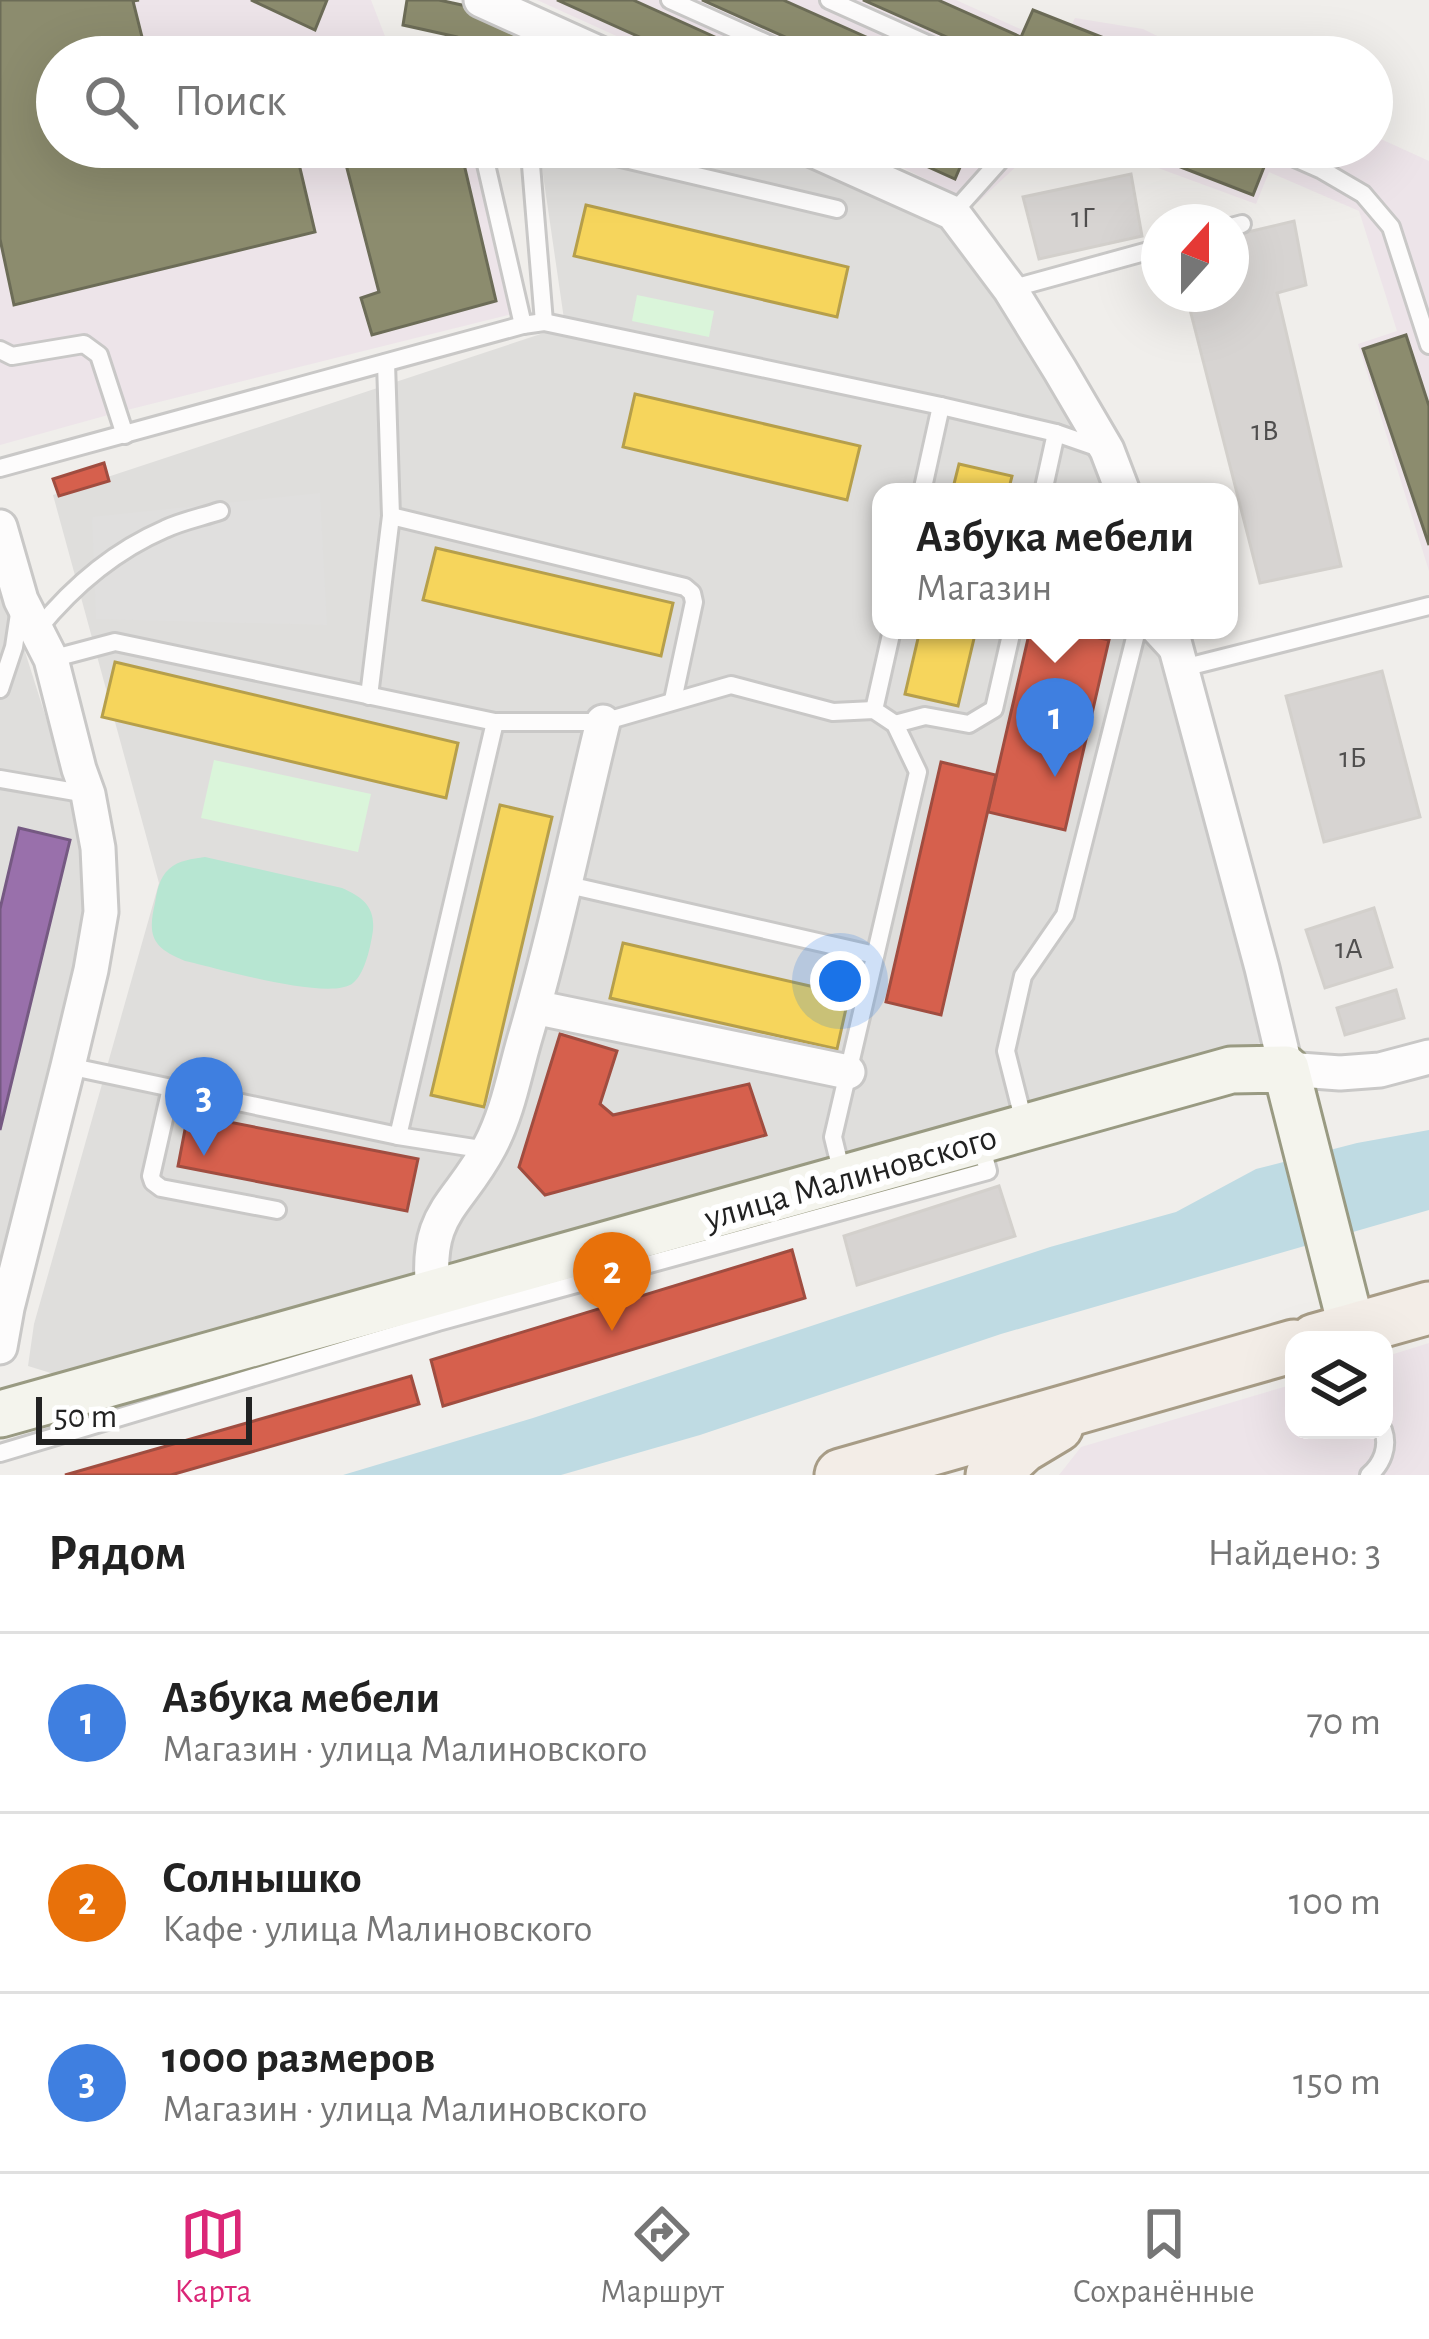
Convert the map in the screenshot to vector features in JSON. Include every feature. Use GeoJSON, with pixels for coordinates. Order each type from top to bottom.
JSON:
{"type":"FeatureCollection","features":[{"type":"Feature","properties":{"kind":"main road","name":"улица Малиновского"},"geometry":{"type":"LineString","coordinates":[[0,1414],[435,1308],[843,1178],[1231,1070],[1286,1069]]}},
{"type":"Feature","properties":{"kind":"main road"},"geometry":{"type":"LineString","coordinates":[[1286,1069],[1334,1259],[1341,1331]]}},
{"type":"Feature","properties":{"kind":"main road"},"geometry":{"type":"LineString","coordinates":[[1357,1331],[1429,1308]]}},
{"type":"Feature","properties":{"kind":"main road"},"geometry":{"type":"LineString","coordinates":[[841,1475],[1285,1349]]}},
{"type":"Feature","properties":{"kind":"main road"},"geometry":{"type":"LineString","coordinates":[[1012,1465],[1056,1427],[1135,1392]]}},
{"type":"Feature","properties":{"kind":"street"},"geometry":{"type":"LineString","coordinates":[[481,0],[561,36]]}},
{"type":"Feature","properties":{"kind":"street"},"geometry":{"type":"LineString","coordinates":[[853,168],[953,213],[1010,289],[1107,450],[1120,483]]}},
{"type":"Feature","properties":{"kind":"street"},"geometry":{"type":"LineString","coordinates":[[0,527],[88,794],[98,848],[100,912],[91,970],[0,1348]]}},
{"type":"Feature","properties":{"kind":"street"},"geometry":{"type":"LineString","coordinates":[[1174,639],[1286,1069]]}},
{"type":"Feature","properties":{"kind":"street"},"geometry":{"type":"LineString","coordinates":[[435,1308],[430,1266],[435,1234],[444,1211],[488,1150],[507,1101],[602,722]]}},
{"type":"Feature","properties":{"kind":"street"},"geometry":{"type":"LineString","coordinates":[[534,1007],[848,1072]]}},
{"type":"Feature","properties":{"kind":"street","name":"улица Малиновского"},"geometry":{"type":"LineString","coordinates":[[1286,1069],[1380,1070],[1429,1057]]}},
{"type":"Feature","properties":{"kind":"lane"},"geometry":{"type":"LineString","coordinates":[[670,0],[750,36]]}},
{"type":"Feature","properties":{"kind":"lane"},"geometry":{"type":"LineString","coordinates":[[829,0],[909,36]]}},
{"type":"Feature","properties":{"kind":"lane"},"geometry":{"type":"LineString","coordinates":[[487,168],[523,325]]}},
{"type":"Feature","properties":{"kind":"lane"},"geometry":{"type":"LineString","coordinates":[[531,168],[544,322]]}},
{"type":"Feature","properties":{"kind":"lane"},"geometry":{"type":"LineString","coordinates":[[663,168],[837,209]]}},
{"type":"Feature","properties":{"kind":"lane"},"geometry":{"type":"LineString","coordinates":[[953,213],[990,168]]}},
{"type":"Feature","properties":{"kind":"lane"},"geometry":{"type":"LineString","coordinates":[[1317,168],[1363,194],[1391,227],[1429,345]]}},
{"type":"Feature","properties":{"kind":"lane"},"geometry":{"type":"LineString","coordinates":[[1010,289],[1141,253]]}},
{"type":"Feature","properties":{"kind":"lane"},"geometry":{"type":"LineString","coordinates":[[0,468],[544,322],[941,406],[1107,450]]}},
{"type":"Feature","properties":{"kind":"lane"},"geometry":{"type":"LineString","coordinates":[[0,350],[12,356],[84,344],[93,349],[125,435]]}},
{"type":"Feature","properties":{"kind":"lane"},"geometry":{"type":"LineString","coordinates":[[369,696],[391,516],[386,363]]}},
{"type":"Feature","properties":{"kind":"lane"},"geometry":{"type":"LineString","coordinates":[[924,483],[941,406]]}},
{"type":"Feature","properties":{"kind":"lane"},"geometry":{"type":"LineString","coordinates":[[1045,483],[1056,433]]}},
{"type":"Feature","properties":{"kind":"lane"},"geometry":{"type":"LineString","coordinates":[[0,689],[14,647],[112,557],[166,528],[220,511]]}},
{"type":"Feature","properties":{"kind":"lane"},"geometry":{"type":"LineString","coordinates":[[391,516],[685,587],[694,602],[673,700]]}},
{"type":"Feature","properties":{"kind":"lane"},"geometry":{"type":"LineString","coordinates":[[1156,639],[1183,668],[1429,607]]}},
{"type":"Feature","properties":{"kind":"lane"},"geometry":{"type":"LineString","coordinates":[[37,629],[495,722],[602,722],[731,685],[832,712],[874,710],[895,724],[918,772],[833,1137],[843,1178]]}},
{"type":"Feature","properties":{"kind":"lane"},"geometry":{"type":"LineString","coordinates":[[874,710],[890,639]]}},
{"type":"Feature","properties":{"kind":"lane"},"geometry":{"type":"LineString","coordinates":[[895,724],[925,716],[969,724],[994,709],[1010,639]]}},
{"type":"Feature","properties":{"kind":"lane"},"geometry":{"type":"LineString","coordinates":[[1026,1127],[1006,1051],[1022,976],[1065,915],[1135,639]]}},
{"type":"Feature","properties":{"kind":"lane"},"geometry":{"type":"LineString","coordinates":[[398,1136],[495,722]]}},
{"type":"Feature","properties":{"kind":"lane"},"geometry":{"type":"LineString","coordinates":[[0,779],[88,794]]}},
{"type":"Feature","properties":{"kind":"lane"},"geometry":{"type":"LineString","coordinates":[[564,884],[875,955]]}},
{"type":"Feature","properties":{"kind":"lane"},"geometry":{"type":"LineString","coordinates":[[68,1066],[398,1136],[488,1150]]}},
{"type":"Feature","properties":{"kind":"lane"},"geometry":{"type":"LineString","coordinates":[[171,1088],[153,1181],[161,1188],[277,1210]]}},
{"type":"Feature","properties":{"kind":"lane"},"geometry":{"type":"LineString","coordinates":[[0,1453],[435,1308],[988,1172],[980,1140]]}},
{"type":"Feature","properties":{"kind":"lane"},"geometry":{"type":"LineString","coordinates":[[1369,1475],[1383,1458],[1386,1439]]}},
{"type":"Feature","properties":{"kind":"shaded area"},"geometry":{"type":"Polygon","coordinates":[[[0,0],[371,0],[385,36],[36,36],[36,168],[481,168],[512,314],[0,445],[0,0]]]}},
{"type":"Feature","properties":{"kind":"shaded area"},"geometry":{"type":"Polygon","coordinates":[[[537,0],[956,0],[1036,36],[617,36],[537,0]]]}},
{"type":"Feature","properties":{"kind":"shaded area"},"geometry":{"type":"Polygon","coordinates":[[[1075,18],[1143,29],[1157,36],[1066,36],[1075,18]]]}},
{"type":"Feature","properties":{"kind":"shaded area"},"geometry":{"type":"Polygon","coordinates":[[[1393,145],[1429,161],[1429,571],[1358,344],[1397,331],[1359,211],[1269,172],[1256,204],[1158,168],[1393,168],[1393,145]]]}},
{"type":"Feature","properties":{"kind":"shaded area"},"geometry":{"type":"Polygon","coordinates":[[[542,168],[852,168],[954,222],[1107,483],[872,483],[872,639],[1181,639],[1279,1038],[54,1374],[28,1366],[34,1324],[159,883],[53,495],[565,326],[542,168]]]}},
{"type":"Feature","properties":{"kind":"shaded area"},"geometry":{"type":"Polygon","coordinates":[[[903,168],[1015,168],[976,204],[903,168]]]}},
{"type":"Feature","properties":{"kind":"shaded area"},"geometry":{"type":"Polygon","coordinates":[[[320,493],[327,625],[96,619],[92,517],[320,493]]]}},
{"type":"Feature","properties":{"kind":"shaded area"},"geometry":{"type":"Polygon","coordinates":[[[0,573],[102,894],[0,1273],[0,573]]]}},
{"type":"Feature","properties":{"kind":"shaded area"},"geometry":{"type":"Polygon","coordinates":[[[1429,1343],[1429,1475],[1059,1475],[1081,1447],[1285,1387],[1285,1439],[1393,1439],[1393,1354],[1429,1343]]]}},
{"type":"Feature","properties":{"kind":"green space"},"geometry":{"type":"Polygon","coordinates":[[[637,295],[714,311],[709,337],[632,321],[637,295]]]}},
{"type":"Feature","properties":{"kind":"green space"},"geometry":{"type":"Polygon","coordinates":[[[214,760],[371,794],[358,852],[201,818],[214,760]]]}},
{"type":"Feature","properties":{"kind":"green space"},"geometry":{"type":"Polygon","coordinates":[[[205,857],[342,888],[361,899],[372,915],[373,930],[357,979],[341,988],[299,986],[185,961],[159,946],[152,925],[161,881],[177,864],[205,857]]]}},
{"type":"Feature","properties":{"kind":"water"},"geometry":{"type":"Polygon","coordinates":[[[1429,1130],[1429,1210],[1001,1334],[700,1435],[561,1475],[343,1475],[533,1418],[1050,1247],[1176,1212],[1256,1169],[1429,1130]]]}},
{"type":"Feature","properties":{"kind":"building: Жильё"},"geometry":{"type":"Polygon","coordinates":[[[586,205],[848,267],[837,317],[574,256],[586,205]]]}},
{"type":"Feature","properties":{"kind":"building: Жильё"},"geometry":{"type":"Polygon","coordinates":[[[635,394],[860,446],[847,500],[623,447],[635,394]]]}},
{"type":"Feature","properties":{"kind":"building: Жильё"},"geometry":{"type":"Polygon","coordinates":[[[959,464],[1012,476],[1010,483],[954,483],[959,464]]]}},
{"type":"Feature","properties":{"kind":"building: Жильё"},"geometry":{"type":"Polygon","coordinates":[[[436,548],[673,603],[661,656],[423,600],[436,548]]]}},
{"type":"Feature","properties":{"kind":"building: Жильё"},"geometry":{"type":"Polygon","coordinates":[[[918,639],[974,639],[958,706],[905,694],[918,639]]]}},
{"type":"Feature","properties":{"kind":"building: Жильё"},"geometry":{"type":"Polygon","coordinates":[[[115,662],[458,743],[446,798],[102,717],[115,662]]]}},
{"type":"Feature","properties":{"kind":"building: Жильё"},"geometry":{"type":"Polygon","coordinates":[[[500,805],[552,817],[484,1107],[431,1095],[500,805]]]}},
{"type":"Feature","properties":{"kind":"building: Жильё"},"geometry":{"type":"Polygon","coordinates":[[[623,943],[849,995],[837,1049],[610,998],[623,943]]]}},
{"type":"Feature","properties":{"kind":"building: Торговля"},"geometry":{"type":"Polygon","coordinates":[[[104,463],[109,481],[59,496],[53,479],[104,463]]]}},
{"type":"Feature","properties":{"kind":"building: Торговля"},"geometry":{"type":"Polygon","coordinates":[[[1028,639],[1109,640],[1065,830],[988,812],[1028,639]]]}},
{"type":"Feature","properties":{"kind":"building: Торговля"},"geometry":{"type":"Polygon","coordinates":[[[941,762],[996,775],[941,1015],[886,1002],[941,762]]]}},
{"type":"Feature","properties":{"kind":"building: Торговля"},"geometry":{"type":"Polygon","coordinates":[[[560,1034],[617,1051],[600,1104],[613,1115],[749,1084],[766,1135],[545,1195],[519,1167],[560,1034]]]}},
{"type":"Feature","properties":{"kind":"building: Торговля"},"geometry":{"type":"Polygon","coordinates":[[[188,1114],[418,1159],[407,1211],[178,1166],[188,1114]]]}},
{"type":"Feature","properties":{"kind":"building: Торговля"},"geometry":{"type":"Polygon","coordinates":[[[792,1250],[805,1298],[443,1406],[431,1360],[792,1250]]]}},
{"type":"Feature","properties":{"kind":"building: Торговля"},"geometry":{"type":"Polygon","coordinates":[[[411,1376],[419,1404],[171,1475],[65,1475],[411,1376]]]}},
{"type":"Feature","properties":{"kind":"building: Офисы"},"geometry":{"type":"Polygon","coordinates":[[[19,828],[70,840],[0,1130],[0,909],[19,828]]]}},
{"type":"Feature","properties":{"kind":"building: Промзона"},"geometry":{"type":"Polygon","coordinates":[[[0,0],[139,0],[133,1],[142,36],[36,36],[36,168],[300,168],[315,232],[14,305],[0,239],[0,0]]]}},
{"type":"Feature","properties":{"kind":"building: Промзона"},"geometry":{"type":"Polygon","coordinates":[[[251,0],[327,0],[315,30],[251,0]]]}},
{"type":"Feature","properties":{"kind":"building: Промзона"},"geometry":{"type":"Polygon","coordinates":[[[407,0],[439,0],[471,7],[531,36],[452,36],[403,25],[407,0]]]}},
{"type":"Feature","properties":{"kind":"building: Промзона"},"geometry":{"type":"Polygon","coordinates":[[[557,0],[633,0],[713,36],[637,36],[557,0]]]}},
{"type":"Feature","properties":{"kind":"building: Промзона"},"geometry":{"type":"Polygon","coordinates":[[[702,0],[783,0],[864,36],[783,36],[702,0]]]}},
{"type":"Feature","properties":{"kind":"building: Промзона"},"geometry":{"type":"Polygon","coordinates":[[[863,0],[938,0],[1019,36],[944,36],[863,0]]]}},
{"type":"Feature","properties":{"kind":"building: Промзона"},"geometry":{"type":"Polygon","coordinates":[[[1033,10],[1099,36],[1021,36],[1033,10]]]}},
{"type":"Feature","properties":{"kind":"building: Промзона"},"geometry":{"type":"Polygon","coordinates":[[[347,168],[465,168],[496,301],[372,335],[361,298],[379,292],[347,168]]]}},
{"type":"Feature","properties":{"kind":"building: Промзона"},"geometry":{"type":"Polygon","coordinates":[[[931,168],[960,168],[955,179],[931,168]]]}},
{"type":"Feature","properties":{"kind":"building: Промзона"},"geometry":{"type":"Polygon","coordinates":[[[1183,168],[1264,168],[1253,195],[1183,168]]]}},
{"type":"Feature","properties":{"kind":"building: Промзона"},"geometry":{"type":"Polygon","coordinates":[[[1406,335],[1429,406],[1429,545],[1363,349],[1406,335]]]}},
{"type":"Feature","properties":{"kind":"building: Прочее"},"geometry":{"type":"Polygon","coordinates":[[[1131,174],[1141,236],[1039,259],[1023,197],[1131,174]]]}},
{"type":"Feature","properties":{"kind":"building: Прочее"},"geometry":{"type":"Polygon","coordinates":[[[1294,221],[1306,285],[1277,293],[1341,566],[1260,583],[1191,312],[1249,312],[1249,232],[1294,221]]]}},
{"type":"Feature","properties":{"kind":"building: Прочее"},"geometry":{"type":"Polygon","coordinates":[[[1382,671],[1420,817],[1324,842],[1286,696],[1382,671]]]}},
{"type":"Feature","properties":{"kind":"building: Прочее"},"geometry":{"type":"Polygon","coordinates":[[[1374,908],[1392,967],[1325,988],[1306,930],[1374,908]]]}},
{"type":"Feature","properties":{"kind":"building: Прочее"},"geometry":{"type":"Polygon","coordinates":[[[1396,990],[1404,1018],[1345,1035],[1337,1008],[1396,990]]]}},
{"type":"Feature","properties":{"kind":"building: Прочее"},"geometry":{"type":"Polygon","coordinates":[[[999,1186],[1015,1236],[857,1285],[844,1236],[999,1186]]]}},
{"type":"Feature","properties":{"kind":"place","name":"Азбука мебели"},"geometry":{"type":"Point","coordinates":[1055,777]}},
{"type":"Feature","properties":{"kind":"place","name":"1000 размеров"},"geometry":{"type":"Point","coordinates":[204,1156]}},
{"type":"Feature","properties":{"kind":"place","name":"Солнышко"},"geometry":{"type":"Point","coordinates":[612,1331]}}]}
